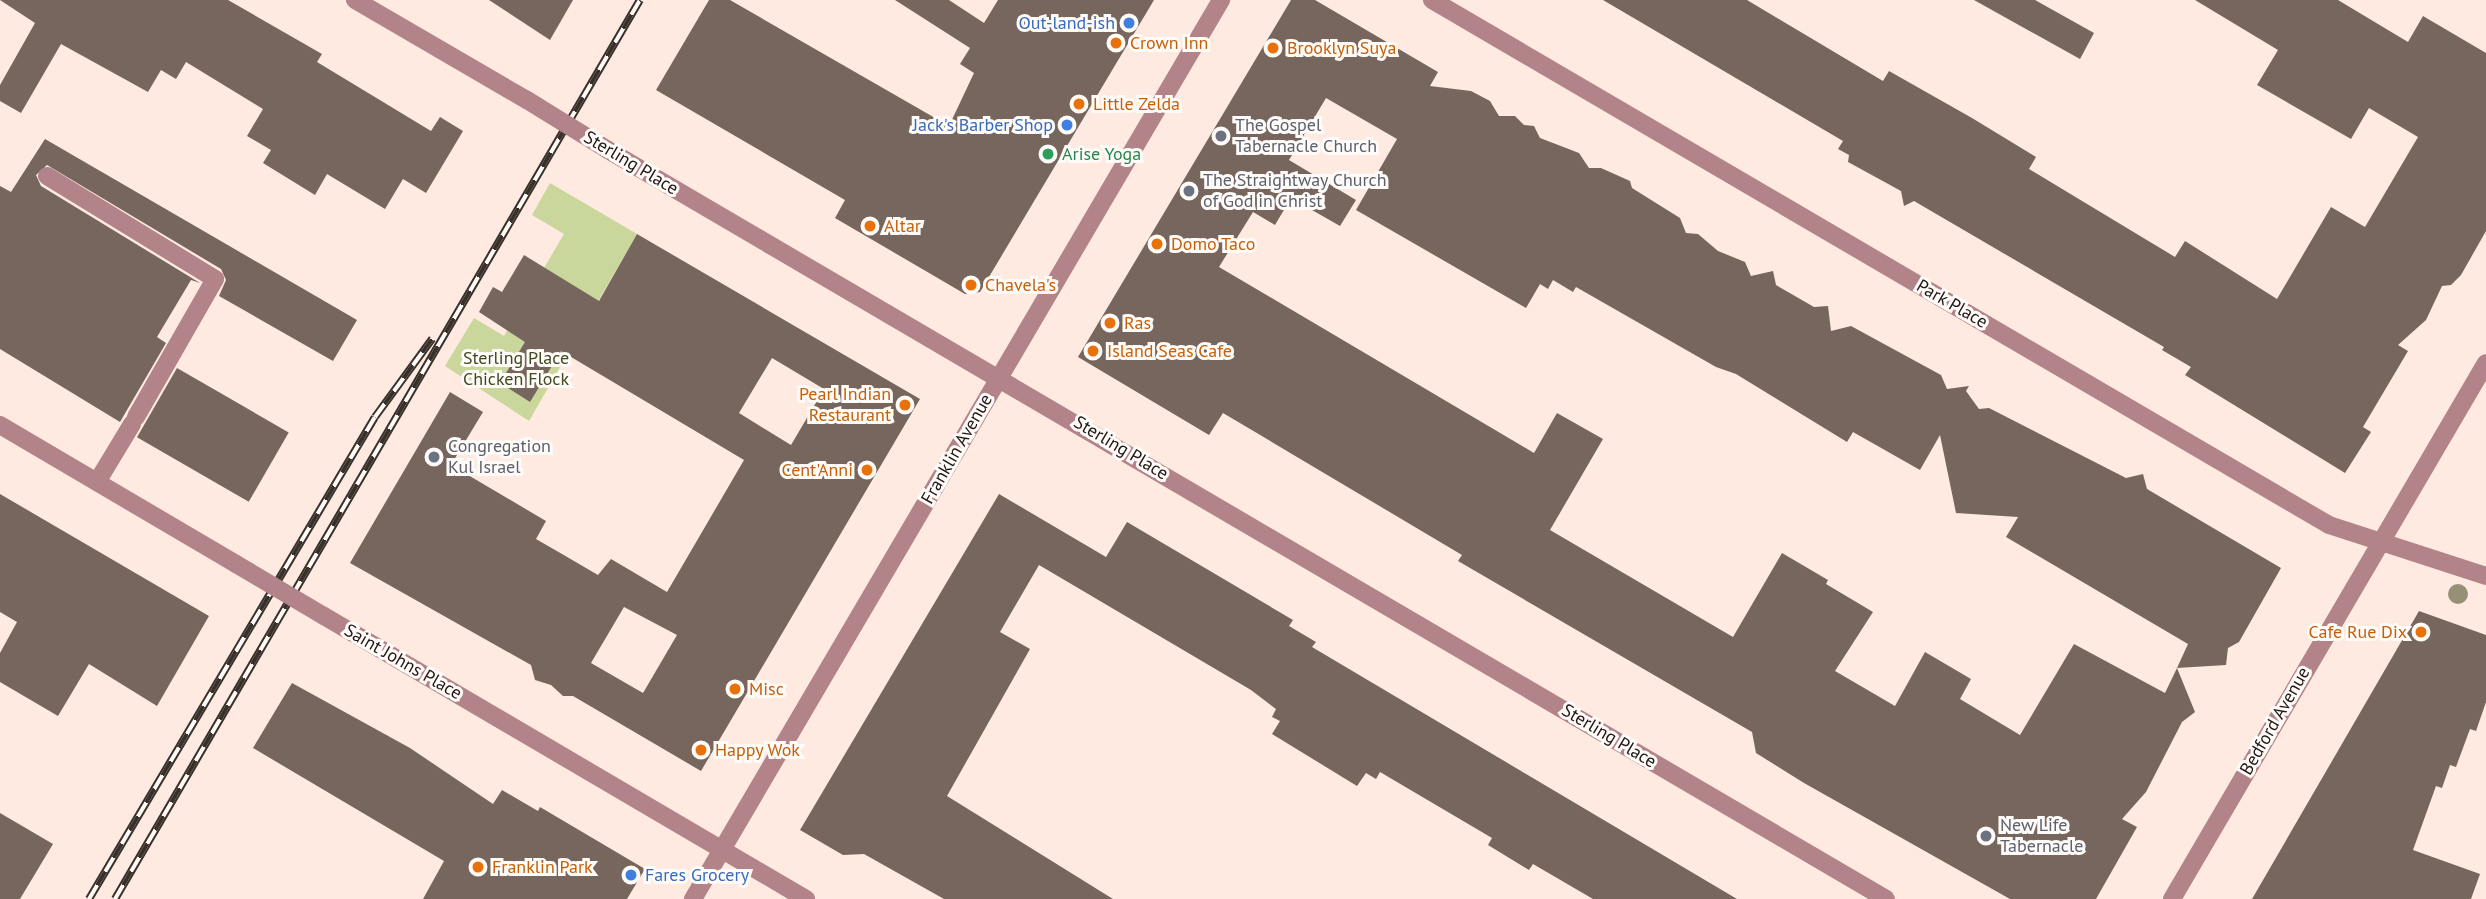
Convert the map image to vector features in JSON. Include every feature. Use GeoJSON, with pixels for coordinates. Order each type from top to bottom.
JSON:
{"type":"FeatureCollection","features":[{"type":"Feature","properties":{"kind":"street","name":"Sterling Place"},"geometry":{"type":"LineString","coordinates":[[355,0],[1885,899]]}},
{"type":"Feature","properties":{"kind":"street","name":"Franklin Avenue"},"geometry":{"type":"LineString","coordinates":[[693,899],[1221,0]]}},
{"type":"Feature","properties":{"kind":"street","name":"Park Place"},"geometry":{"type":"LineString","coordinates":[[1432,0],[2329,525],[2486,576]]}},
{"type":"Feature","properties":{"kind":"street"},"geometry":{"type":"LineString","coordinates":[[47,176],[215,279],[97,482]]}},
{"type":"Feature","properties":{"kind":"street","name":"Bedford Avenue"},"geometry":{"type":"LineString","coordinates":[[2172,899],[2486,363]]}},
{"type":"Feature","properties":{"kind":"street","name":"Saint Johns Place"},"geometry":{"type":"LineString","coordinates":[[0,425],[806,899]]}},
{"type":"Feature","properties":{"kind":"green space","name":"Sterling Place Chicken Flock"},"geometry":{"type":"Polygon","coordinates":[[[550,183],[637,234],[529,421],[445,366],[474,318],[504,336],[564,234],[532,215],[550,183]]]}},
{"type":"Feature","properties":{"kind":"building"},"geometry":{"type":"Polygon","coordinates":[[[0,0],[228,0],[322,54],[317,62],[431,131],[440,117],[463,131],[426,193],[403,179],[385,209],[327,174],[315,195],[263,163],[271,150],[247,136],[263,109],[186,62],[176,79],[161,70],[148,92],[61,44],[21,113],[0,101],[0,85],[35,23],[0,0]]]}},
{"type":"Feature","properties":{"kind":"building"},"geometry":{"type":"Polygon","coordinates":[[[489,0],[573,0],[550,40],[489,0]]]}},
{"type":"Feature","properties":{"kind":"building"},"geometry":{"type":"Polygon","coordinates":[[[709,0],[730,0],[949,126],[974,73],[960,64],[970,48],[895,0],[949,0],[984,23],[998,0],[1154,0],[980,292],[965,294],[835,218],[845,200],[656,90],[709,0]]]}},
{"type":"Feature","properties":{"kind":"building"},"geometry":{"type":"Polygon","coordinates":[[[1291,0],[1315,0],[1438,72],[1430,86],[1471,91],[1490,101],[1499,116],[1515,116],[1524,125],[1534,126],[1540,138],[1579,153],[1589,168],[1601,168],[1630,181],[1632,188],[1680,218],[1686,233],[1698,234],[1718,251],[1745,262],[1751,276],[1773,271],[1776,285],[1814,307],[1828,306],[1831,331],[1851,326],[1941,375],[1947,389],[1969,386],[1966,391],[1979,409],[1989,408],[2126,478],[2143,474],[2147,489],[2281,568],[2239,642],[2228,648],[2226,665],[2177,668],[2195,712],[2182,722],[2146,792],[2122,819],[2137,827],[2096,899],[2010,899],[1804,783],[1756,753],[1752,732],[1458,561],[1462,555],[1223,413],[1209,435],[1078,357],[1291,0]],[[1326,98],[1289,160],[1356,200],[1340,226],[1291,198],[1275,225],[1253,212],[1219,267],[1534,453],[1557,413],[1603,439],[1550,530],[1733,637],[1782,553],[1828,580],[1826,584],[1873,612],[1835,671],[1895,706],[1925,652],[1971,679],[1960,699],[2020,735],[2074,644],[2165,693],[2188,644],[2006,537],[2018,517],[1956,513],[1940,435],[1920,470],[1853,432],[1847,442],[1736,374],[1716,367],[1576,287],[1573,292],[1553,280],[1548,289],[1540,284],[1526,308],[1356,210],[1397,139],[1326,98]]]}},
{"type":"Feature","properties":{"kind":"building"},"geometry":{"type":"Polygon","coordinates":[[[1603,0],[1747,0],[1883,81],[1889,71],[1972,118],[2036,157],[2029,169],[2175,257],[2185,241],[2277,299],[2331,207],[2365,227],[2418,137],[2369,108],[2351,139],[2257,85],[2278,50],[2195,0],[2338,0],[2408,42],[2423,16],[2486,53],[2486,231],[2461,275],[2451,285],[2442,286],[2426,320],[2398,345],[2408,351],[2363,427],[2371,432],[2345,473],[2185,375],[2191,367],[2162,350],[2164,347],[1914,201],[1904,206],[1901,191],[1848,162],[1849,155],[1838,149],[1843,141],[1603,0]]]}},
{"type":"Feature","properties":{"kind":"building"},"geometry":{"type":"Polygon","coordinates":[[[1974,0],[2035,0],[2094,33],[2080,59],[1974,0]]]}},
{"type":"Feature","properties":{"kind":"building"},"geometry":{"type":"Polygon","coordinates":[[[45,139],[357,320],[333,361],[219,296],[226,280],[221,269],[47,165],[36,175],[41,186],[200,283],[191,280],[157,337],[166,343],[120,422],[0,349],[0,186],[11,192],[45,139]]]}},
{"type":"Feature","properties":{"kind":"building"},"geometry":{"type":"Polygon","coordinates":[[[637,234],[920,399],[701,771],[573,696],[563,696],[551,685],[535,680],[531,665],[350,563],[450,392],[483,412],[451,465],[546,521],[536,539],[598,575],[611,559],[667,592],[744,460],[561,351],[530,402],[500,383],[525,342],[479,312],[493,287],[502,292],[524,255],[599,301],[637,234]],[[772,358],[739,413],[791,445],[824,389],[772,358]],[[624,607],[591,663],[643,693],[677,635],[624,607]]]}},
{"type":"Feature","properties":{"kind":"building"},"geometry":{"type":"Polygon","coordinates":[[[177,368],[289,432],[249,502],[137,437],[177,368]]]}},
{"type":"Feature","properties":{"kind":"building"},"geometry":{"type":"Polygon","coordinates":[[[0,494],[209,616],[157,706],[89,664],[58,716],[0,682],[0,653],[17,622],[0,612],[0,494]]]}},
{"type":"Feature","properties":{"kind":"building"},"geometry":{"type":"Polygon","coordinates":[[[999,494],[1106,557],[1127,522],[1293,620],[1289,626],[1316,642],[1312,647],[1737,899],[1593,899],[1533,864],[1529,870],[1488,845],[1492,838],[1380,772],[1376,779],[1366,773],[1357,786],[1272,734],[1280,721],[1272,717],[1276,709],[1251,690],[1039,565],[1000,632],[1030,649],[947,796],[1113,899],[944,899],[864,854],[843,855],[800,830],[999,494]]]}},
{"type":"Feature","properties":{"kind":"building"},"geometry":{"type":"Polygon","coordinates":[[[2419,611],[2486,635],[2486,702],[2476,731],[2470,729],[2456,767],[2450,765],[2442,788],[2436,786],[2413,850],[2480,874],[2471,899],[2252,899],[2419,611]]]}},
{"type":"Feature","properties":{"kind":"building"},"geometry":{"type":"Polygon","coordinates":[[[292,683],[410,748],[493,804],[502,790],[538,811],[540,807],[645,869],[627,899],[423,899],[444,861],[253,748],[292,683]]]}},
{"type":"Feature","properties":{"kind":"building"},"geometry":{"type":"Polygon","coordinates":[[[0,813],[53,844],[20,899],[0,899],[0,813]]]}},
{"type":"Feature","properties":{"kind":"railway"},"geometry":{"type":"LineString","coordinates":[[115,899],[640,0]]}},
{"type":"Feature","properties":{"kind":"railway"},"geometry":{"type":"LineString","coordinates":[[89,899],[375,417],[432,339]]}},
{"type":"Feature","properties":{"kind":"place","name":"Out-land-ish"},"geometry":{"type":"Point","coordinates":[1129,23]}},
{"type":"Feature","properties":{"kind":"place","name":"Crown Inn"},"geometry":{"type":"Point","coordinates":[1116,43]}},
{"type":"Feature","properties":{"kind":"place","name":"Brooklyn Suya"},"geometry":{"type":"Point","coordinates":[1273,48]}},
{"type":"Feature","properties":{"kind":"place","name":"Little Zelda"},"geometry":{"type":"Point","coordinates":[1079,104]}},
{"type":"Feature","properties":{"kind":"place","name":"Jack's Barber Shop"},"geometry":{"type":"Point","coordinates":[1067,125]}},
{"type":"Feature","properties":{"kind":"place","name":"The Gospel Tabernacle Church"},"geometry":{"type":"Point","coordinates":[1221,136]}},
{"type":"Feature","properties":{"kind":"place","name":"Arise Yoga"},"geometry":{"type":"Point","coordinates":[1048,154]}},
{"type":"Feature","properties":{"kind":"place","name":"The Straightway Church of God in Christ"},"geometry":{"type":"Point","coordinates":[1189,191]}},
{"type":"Feature","properties":{"kind":"place","name":"Altar"},"geometry":{"type":"Point","coordinates":[870,226]}},
{"type":"Feature","properties":{"kind":"place","name":"Domo Taco"},"geometry":{"type":"Point","coordinates":[1157,244]}},
{"type":"Feature","properties":{"kind":"place","name":"Chavela's"},"geometry":{"type":"Point","coordinates":[971,285]}},
{"type":"Feature","properties":{"kind":"place","name":"Ras"},"geometry":{"type":"Point","coordinates":[1110,323]}},
{"type":"Feature","properties":{"kind":"place","name":"Island Seas Cafe"},"geometry":{"type":"Point","coordinates":[1093,351]}},
{"type":"Feature","properties":{"kind":"place","name":"Pearl Indian Restaurant"},"geometry":{"type":"Point","coordinates":[905,405]}},
{"type":"Feature","properties":{"kind":"place","name":"Congregation Kul Israel"},"geometry":{"type":"Point","coordinates":[434,457]}},
{"type":"Feature","properties":{"kind":"place","name":"Cent'Anni"},"geometry":{"type":"Point","coordinates":[867,470]}},
{"type":"Feature","properties":{"kind":"place","name":"Cafe Rue Dix"},"geometry":{"type":"Point","coordinates":[2421,632]}},
{"type":"Feature","properties":{"kind":"place","name":"Misc"},"geometry":{"type":"Point","coordinates":[735,689]}},
{"type":"Feature","properties":{"kind":"place","name":"Happy Wok"},"geometry":{"type":"Point","coordinates":[701,750]}},
{"type":"Feature","properties":{"kind":"place","name":"New Life Tabernacle"},"geometry":{"type":"Point","coordinates":[1986,836]}},
{"type":"Feature","properties":{"kind":"place","name":"Franklin Park"},"geometry":{"type":"Point","coordinates":[478,867]}},
{"type":"Feature","properties":{"kind":"place","name":"Fares Grocery"},"geometry":{"type":"Point","coordinates":[631,875]}}]}
